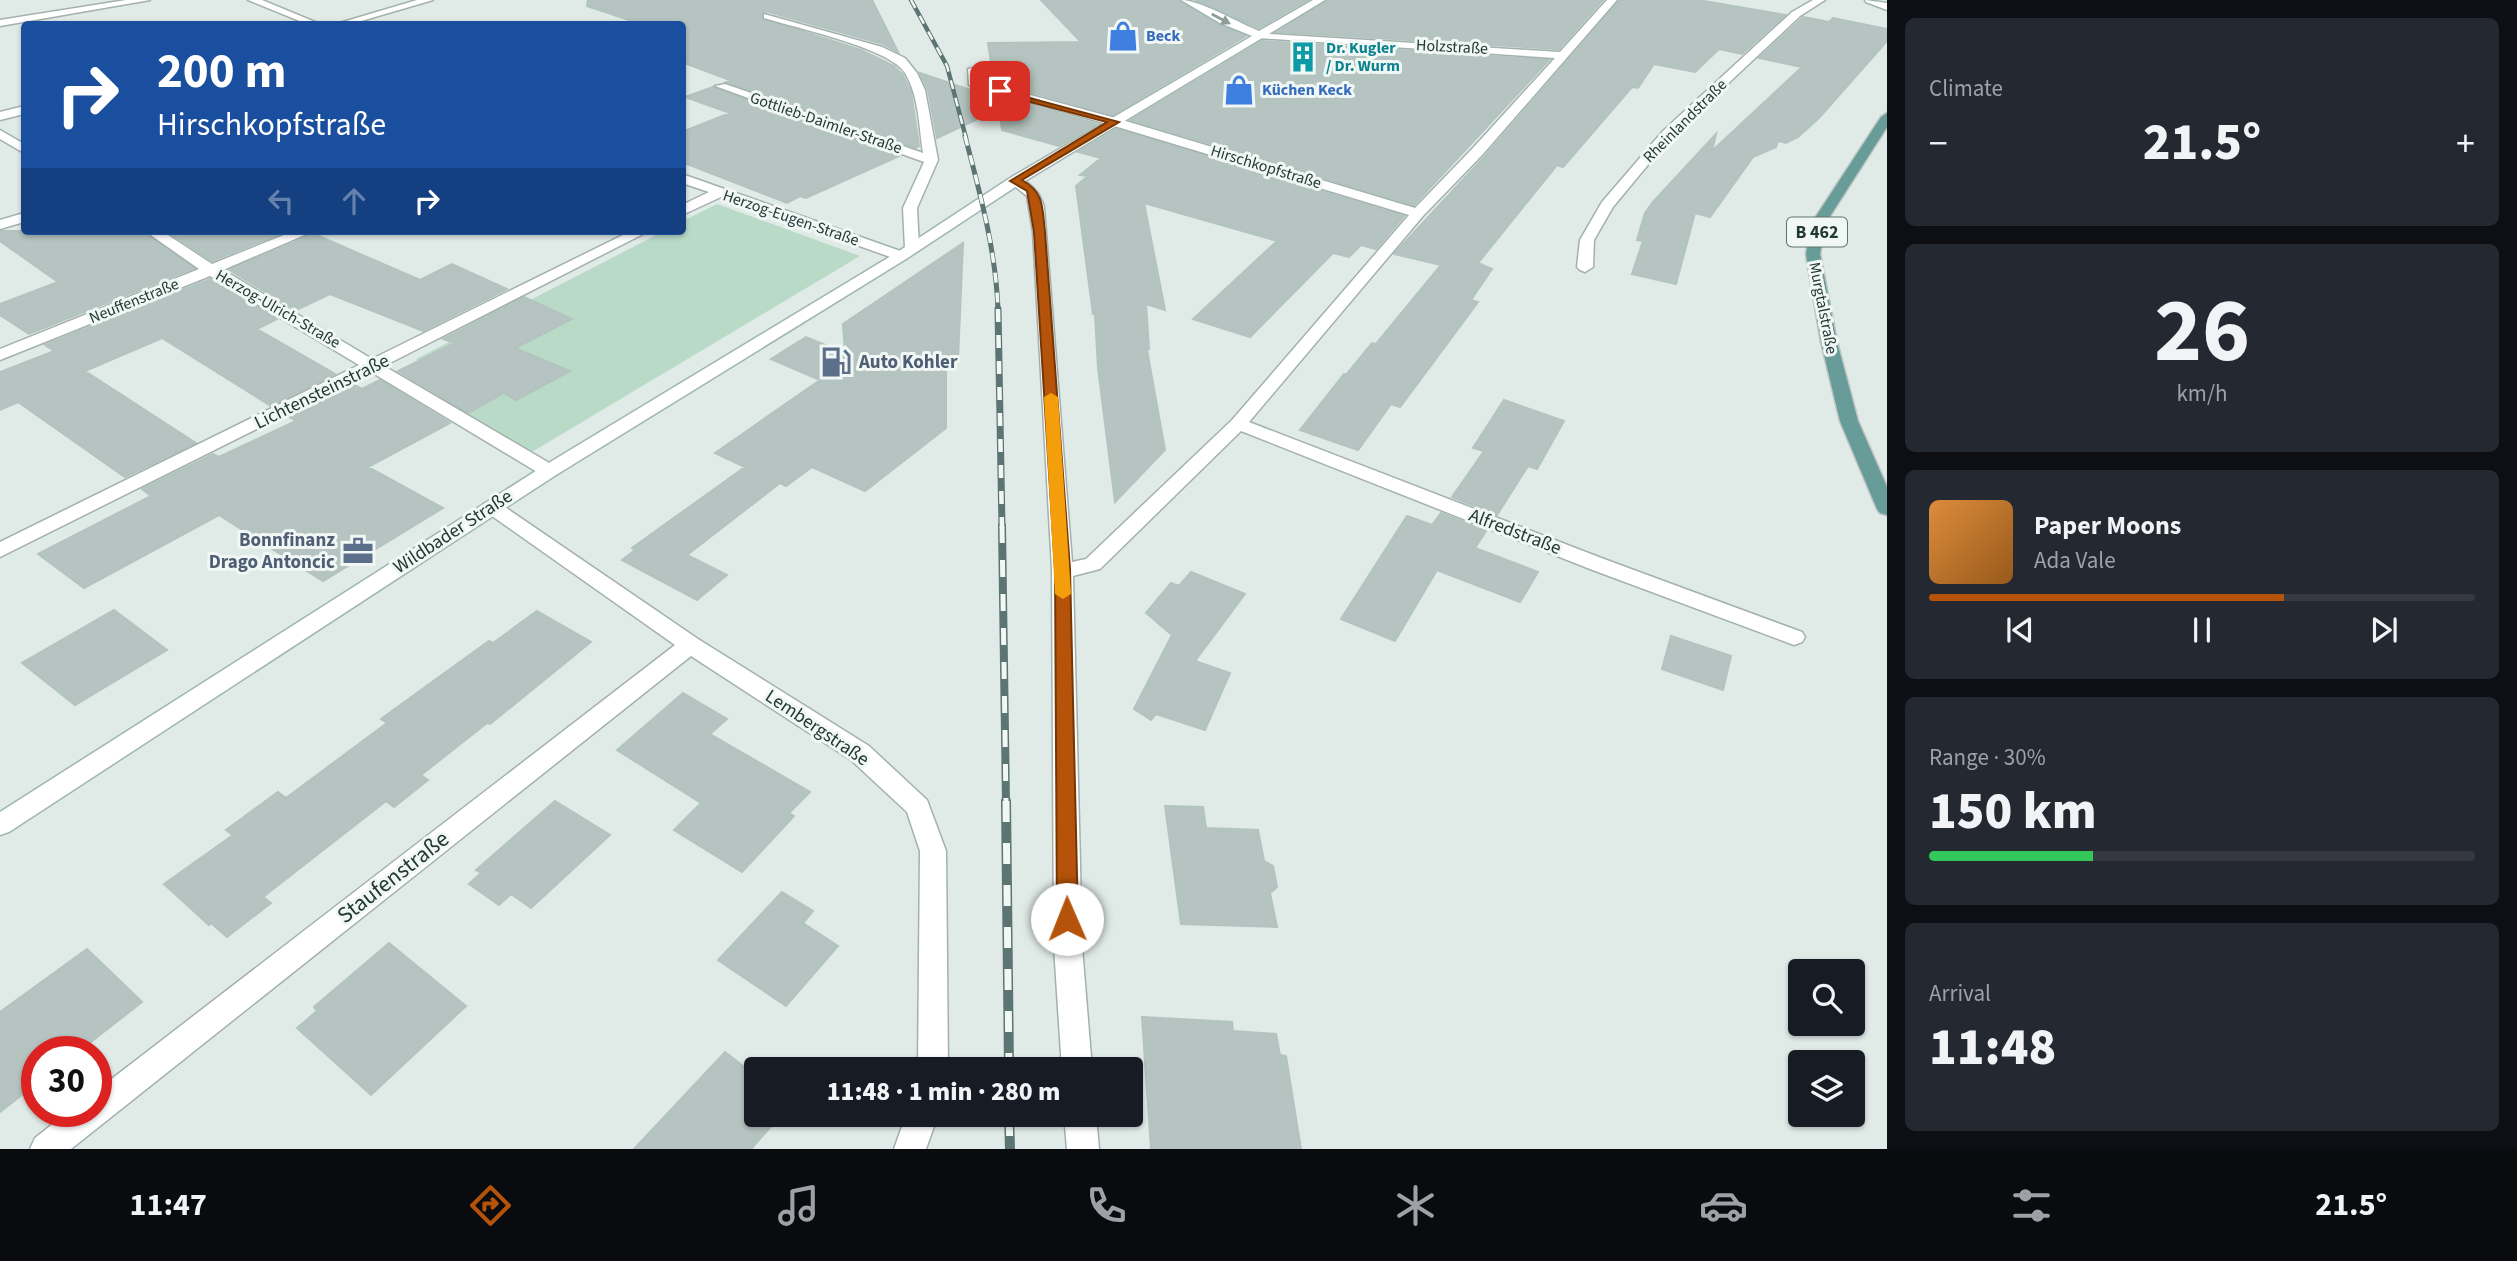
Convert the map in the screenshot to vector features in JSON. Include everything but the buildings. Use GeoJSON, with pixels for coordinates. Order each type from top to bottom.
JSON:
{"type":"FeatureCollection","features":[{"type":"Feature","properties":{"kind":"main road","name":"Murgtalstraße"},"geometry":{"type":"LineString","coordinates":[[1887,117],[1818,224],[1813,254],[1829,342],[1849,421],[1887,509]]}},
{"type":"Feature","properties":{"kind":"street"},"geometry":{"type":"LineString","coordinates":[[0,23],[145,0]]}},
{"type":"Feature","properties":{"kind":"street"},"geometry":{"type":"LineString","coordinates":[[253,0],[307,21]]}},
{"type":"Feature","properties":{"kind":"street"},"geometry":{"type":"LineString","coordinates":[[352,21],[428,0]]}},
{"type":"Feature","properties":{"kind":"street","name":"Holzstraße"},"geometry":{"type":"LineString","coordinates":[[1186,0],[1224,21],[1259,35],[1562,55]]}},
{"type":"Feature","properties":{"kind":"street"},"geometry":{"type":"LineString","coordinates":[[906,252],[1015,181],[1320,0]]}},
{"type":"Feature","properties":{"kind":"street"},"geometry":{"type":"LineString","coordinates":[[1062,569],[1081,569],[1093,564],[1238,424],[1418,213],[1612,0]]}},
{"type":"Feature","properties":{"kind":"street","name":"Rheinlandstraße"},"geometry":{"type":"LineString","coordinates":[[1585,267],[1587,240],[1607,205],[1667,134],[1796,14],[1820,0]]}},
{"type":"Feature","properties":{"kind":"street"},"geometry":{"type":"LineString","coordinates":[[1870,0],[1887,6]]}},
{"type":"Feature","properties":{"kind":"street","name":"Gottlieb-Daimler-Straße"},"geometry":{"type":"LineString","coordinates":[[721,86],[931,160],[919,90],[901,60],[878,50],[768,16]]}},
{"type":"Feature","properties":{"kind":"street","name":"Hirschkopfstraße"},"geometry":{"type":"LineString","coordinates":[[974,69],[973,83],[1115,122],[1418,213]]}},
{"type":"Feature","properties":{"kind":"street"},"geometry":{"type":"LineString","coordinates":[[0,116],[21,111]]}},
{"type":"Feature","properties":{"kind":"street"},"geometry":{"type":"LineString","coordinates":[[0,134],[21,147]]}},
{"type":"Feature","properties":{"kind":"street"},"geometry":{"type":"LineString","coordinates":[[906,252],[910,208],[931,160]]}},
{"type":"Feature","properties":{"kind":"street","name":"Herzog-Eugen-Straße"},"geometry":{"type":"LineString","coordinates":[[686,180],[718,193],[906,252]]}},
{"type":"Feature","properties":{"kind":"street"},"geometry":{"type":"LineString","coordinates":[[1015,181],[1032,190],[1040,232],[1062,569],[1068,947],[1076,1057]]}},
{"type":"Feature","properties":{"kind":"street"},"geometry":{"type":"LineString","coordinates":[[686,209],[718,193]]}},
{"type":"Feature","properties":{"kind":"street"},"geometry":{"type":"LineString","coordinates":[[0,225],[21,218]]}},
{"type":"Feature","properties":{"kind":"street","name":"Herzog-Ulrich-Straße"},"geometry":{"type":"LineString","coordinates":[[158,235],[211,270],[549,471]]}},
{"type":"Feature","properties":{"kind":"street","name":"Neuffenstraße"},"geometry":{"type":"LineString","coordinates":[[0,355],[297,235]]}},
{"type":"Feature","properties":{"kind":"street","name":"Lichtensteinstraße"},"geometry":{"type":"LineString","coordinates":[[0,550],[634,235]]}},
{"type":"Feature","properties":{"kind":"street","name":"Wildbader Straße"},"geometry":{"type":"LineString","coordinates":[[0,825],[492,507],[906,252]]}},
{"type":"Feature","properties":{"kind":"street","name":"Alfredstraße"},"geometry":{"type":"LineString","coordinates":[[1238,424],[1597,564],[1794,637]]}},
{"type":"Feature","properties":{"kind":"street","name":"Lembergstraße"},"geometry":{"type":"LineString","coordinates":[[492,507],[690,645],[860,753],[918,807],[933,850],[933,1057]]}},
{"type":"Feature","properties":{"kind":"street","name":"Staufenstraße"},"geometry":{"type":"LineString","coordinates":[[112,1098],[690,645]]}},
{"type":"Feature","properties":{"kind":"street","name":"Staufenstraße"},"geometry":{"type":"LineString","coordinates":[[46,1149],[74,1127]]}},
{"type":"Feature","properties":{"kind":"street"},"geometry":{"type":"LineString","coordinates":[[909,1149],[917,1127]]}},
{"type":"Feature","properties":{"kind":"street"},"geometry":{"type":"LineString","coordinates":[[1081,1127],[1083,1149]]}},
{"type":"Feature","properties":{"kind":"green space"},"geometry":{"type":"Polygon","coordinates":[[[717,204],[860,256],[532,452],[436,398],[463,384],[416,359],[656,235],[686,235],[686,220],[717,204]]]}},
{"type":"Feature","properties":{"kind":"railway"},"geometry":{"type":"LineString","coordinates":[[911,0],[947,66],[966,138]]}},
{"type":"Feature","properties":{"kind":"railway"},"geometry":{"type":"LineString","coordinates":[[965,136],[991,244],[998,310]]}},
{"type":"Feature","properties":{"kind":"railway"},"geometry":{"type":"LineString","coordinates":[[998,309],[1002,528]]}},
{"type":"Feature","properties":{"kind":"railway"},"geometry":{"type":"LineString","coordinates":[[1002,526],[1006,803]]}},
{"type":"Feature","properties":{"kind":"railway"},"geometry":{"type":"LineString","coordinates":[[1006,801],[1009,1057]]}},
{"type":"Feature","properties":{"kind":"railway"},"geometry":{"type":"LineString","coordinates":[[1009,1127],[1010,1149]]}},
{"type":"Feature","properties":{"kind":"slow traffic"},"geometry":{"type":"LineString","coordinates":[[1051,397],[1063,594]]}},
{"type":"Feature","properties":{"kind":"place","name":"Beck"},"geometry":{"type":"Point","coordinates":[1123,36]}},
{"type":"Feature","properties":{"kind":"place","name":"Dr. Kugler / Dr. Wurm"},"geometry":{"type":"Point","coordinates":[1303,57]}},
{"type":"Feature","properties":{"kind":"place","name":"Küchen Keck"},"geometry":{"type":"Point","coordinates":[1239,90]}},
{"type":"Feature","properties":{"kind":"place","name":"Auto Kohler"},"geometry":{"type":"Point","coordinates":[836,362]}},
{"type":"Feature","properties":{"kind":"place","name":"Bonnfinanz Drago Antoncic"},"geometry":{"type":"Point","coordinates":[358,551]}},
{"type":"Feature","properties":{"kind":"route"},"geometry":{"type":"LineString","coordinates":[[1000,91],[1115,122],[1015,181],[1032,190],[1040,232],[1062,569],[1067,919]]}}]}
